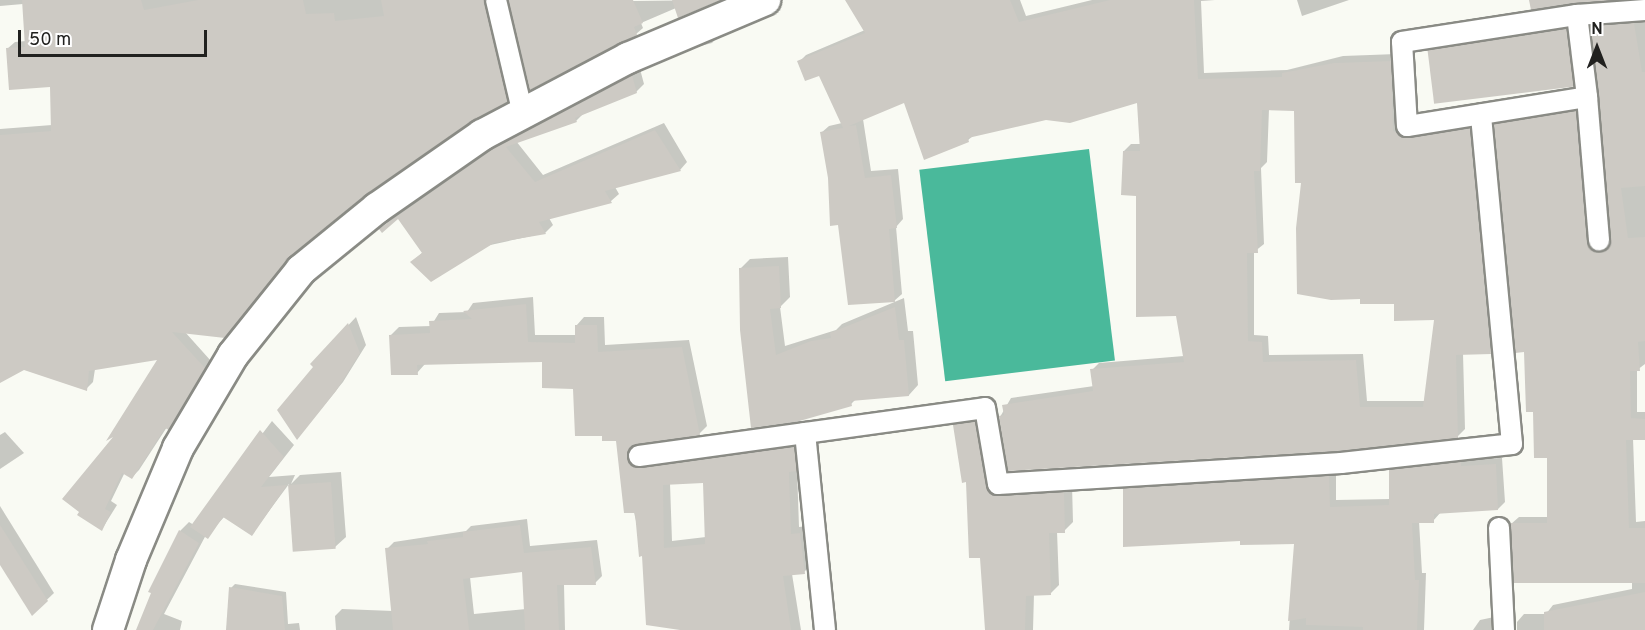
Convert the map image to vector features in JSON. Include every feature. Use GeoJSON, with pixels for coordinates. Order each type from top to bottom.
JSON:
{"type":"FeatureCollection","features":[{"type":"Feature","properties":{"kind":"main road"},"geometry":{"type":"LineString","coordinates":[[108,630],[131,560],[178,448],[247,338],[302,270],[377,208],[482,135],[628,58],[765,0]]}},
{"type":"Feature","properties":{"kind":"street"},"geometry":{"type":"LineString","coordinates":[[496,0],[523,114]]}},
{"type":"Feature","properties":{"kind":"street"},"geometry":{"type":"LineString","coordinates":[[1587,97],[1407,126],[1402,42],[1577,15],[1645,10]]}},
{"type":"Feature","properties":{"kind":"street"},"geometry":{"type":"LineString","coordinates":[[1577,15],[1587,97],[1599,240]]}},
{"type":"Feature","properties":{"kind":"street"},"geometry":{"type":"LineString","coordinates":[[639,456],[985,408],[998,484],[1341,463],[1512,444],[1480,114]]}},
{"type":"Feature","properties":{"kind":"street"},"geometry":{"type":"LineString","coordinates":[[805,433],[825,630]]}},
{"type":"Feature","properties":{"kind":"street"},"geometry":{"type":"LineString","coordinates":[[1499,528],[1504,630]]}},
{"type":"Feature","properties":{"kind":"shaded area"},"geometry":{"type":"Polygon","coordinates":[[[1089,149],[1115,360],[945,381],[919,170],[1089,149]]]}},
{"type":"Feature","properties":{"kind":"building"},"geometry":{"type":"Polygon","coordinates":[[[22,0],[141,0],[144,10],[198,0],[303,0],[306,14],[334,13],[335,21],[384,16],[381,0],[484,0],[508,102],[472,121],[367,194],[290,257],[225,338],[172,332],[205,368],[169,430],[165,428],[132,479],[122,473],[105,509],[111,512],[102,531],[77,515],[79,512],[62,499],[113,437],[106,441],[157,360],[89,371],[87,391],[24,370],[0,383],[0,135],[51,131],[50,87],[9,90],[6,48],[25,47],[22,0]]]}},
{"type":"Feature","properties":{"kind":"building"},"geometry":{"type":"Polygon","coordinates":[[[508,0],[633,0],[643,23],[634,27],[637,35],[530,90],[508,0]]]}},
{"type":"Feature","properties":{"kind":"building"},"geometry":{"type":"Polygon","coordinates":[[[672,0],[721,0],[678,18],[672,0]]]}},
{"type":"Feature","properties":{"kind":"building"},"geometry":{"type":"Polygon","coordinates":[[[845,0],[1010,0],[1019,22],[1110,0],[1194,0],[1198,79],[1282,77],[1282,73],[1334,63],[1391,61],[1393,131],[1409,138],[1470,128],[1491,354],[1456,355],[1458,438],[1340,451],[1008,471],[999,416],[1004,415],[1002,405],[1093,391],[1090,369],[1184,362],[1176,316],[1136,317],[1136,196],[1121,195],[1123,151],[1140,151],[1137,103],[1070,123],[1046,120],[968,138],[969,142],[924,160],[904,103],[849,126],[856,125],[865,178],[891,175],[897,228],[889,229],[895,302],[848,305],[838,225],[830,226],[828,178],[820,132],[843,128],[819,76],[805,81],[797,61],[865,33],[845,0]],[[1262,110],[1260,171],[1254,171],[1258,253],[1247,253],[1248,341],[1262,342],[1263,362],[1356,360],[1360,407],[1423,407],[1434,320],[1394,321],[1394,304],[1360,304],[1360,299],[1331,300],[1297,294],[1296,228],[1301,183],[1295,183],[1294,111],[1262,110]]]}},
{"type":"Feature","properties":{"kind":"building"},"geometry":{"type":"Polygon","coordinates":[[[1529,0],[1617,0],[1531,10],[1529,0]]]}},
{"type":"Feature","properties":{"kind":"building"},"geometry":{"type":"Polygon","coordinates":[[[1634,23],[1642,72],[1645,72],[1645,186],[1621,188],[1628,238],[1645,237],[1645,341],[1638,342],[1640,371],[1630,371],[1631,418],[1645,419],[1645,440],[1626,440],[1629,528],[1645,528],[1645,583],[1514,583],[1510,523],[1547,523],[1547,458],[1534,458],[1533,412],[1526,412],[1524,352],[1515,353],[1494,124],[1576,111],[1587,242],[1594,251],[1606,249],[1611,239],[1590,26],[1634,23]]]}},
{"type":"Feature","properties":{"kind":"building"},"geometry":{"type":"Polygon","coordinates":[[[1567,29],[1574,87],[1434,104],[1427,46],[1567,29]]]}},
{"type":"Feature","properties":{"kind":"building"},"geometry":{"type":"Polygon","coordinates":[[[632,75],[637,93],[575,118],[577,122],[506,147],[535,182],[655,130],[681,171],[605,191],[612,203],[539,222],[546,234],[494,243],[431,282],[410,262],[422,253],[398,219],[382,233],[379,229],[491,150],[632,75]]]}},
{"type":"Feature","properties":{"kind":"building"},"geometry":{"type":"Polygon","coordinates":[[[779,266],[781,308],[770,309],[776,355],[811,341],[831,338],[830,333],[895,307],[899,340],[904,340],[909,396],[851,401],[852,406],[796,422],[751,428],[740,330],[739,268],[779,266]]]}},
{"type":"Feature","properties":{"kind":"building"},"geometry":{"type":"Polygon","coordinates":[[[526,304],[528,342],[575,343],[575,325],[597,325],[598,352],[682,347],[700,435],[632,446],[627,457],[634,467],[794,447],[797,471],[789,472],[791,534],[800,533],[805,574],[783,576],[791,630],[680,630],[646,625],[642,556],[639,557],[635,513],[624,513],[616,441],[602,441],[602,436],[575,436],[573,389],[542,388],[542,362],[417,365],[418,375],[391,375],[389,335],[430,333],[429,321],[472,319],[463,311],[526,304]],[[703,483],[663,485],[664,548],[705,544],[703,483]]]}},
{"type":"Feature","properties":{"kind":"building"},"geometry":{"type":"Polygon","coordinates":[[[348,323],[360,353],[336,391],[297,440],[277,410],[313,367],[310,364],[348,323]]]}},
{"type":"Feature","properties":{"kind":"building"},"geometry":{"type":"Polygon","coordinates":[[[975,421],[989,492],[999,496],[1064,492],[1065,533],[1049,533],[1051,595],[1026,596],[1025,630],[985,630],[980,558],[969,558],[966,482],[962,483],[953,425],[975,421]]]}},
{"type":"Feature","properties":{"kind":"building"},"geometry":{"type":"Polygon","coordinates":[[[260,430],[284,457],[261,487],[287,485],[252,536],[223,517],[208,539],[190,527],[260,430]]]}},
{"type":"Feature","properties":{"kind":"building"},"geometry":{"type":"Polygon","coordinates":[[[1461,462],[1461,466],[1496,464],[1498,510],[1434,514],[1434,523],[1412,523],[1415,580],[1419,580],[1417,630],[1363,630],[1363,627],[1306,625],[1306,618],[1288,621],[1294,544],[1240,545],[1240,541],[1123,547],[1123,488],[1329,476],[1330,507],[1389,505],[1389,470],[1461,462]]]}},
{"type":"Feature","properties":{"kind":"building"},"geometry":{"type":"Polygon","coordinates":[[[331,482],[336,549],[293,552],[288,485],[331,482]]]}},
{"type":"Feature","properties":{"kind":"building"},"geometry":{"type":"Polygon","coordinates":[[[0,525],[48,601],[32,616],[0,565],[0,525]]]}},
{"type":"Feature","properties":{"kind":"building"},"geometry":{"type":"Polygon","coordinates":[[[520,525],[524,553],[591,547],[596,585],[557,585],[559,630],[525,630],[522,572],[463,579],[469,630],[393,630],[385,548],[428,544],[427,541],[463,537],[463,532],[520,525]]]}},
{"type":"Feature","properties":{"kind":"building"},"geometry":{"type":"Polygon","coordinates":[[[179,530],[199,543],[153,630],[136,630],[151,593],[148,592],[179,530]]]}},
{"type":"Feature","properties":{"kind":"building"},"geometry":{"type":"Polygon","coordinates":[[[229,587],[282,596],[285,630],[226,630],[229,587]]]}},
{"type":"Feature","properties":{"kind":"building"},"geometry":{"type":"Polygon","coordinates":[[[1645,592],[1645,630],[1544,630],[1544,612],[1645,592]]]}}]}
